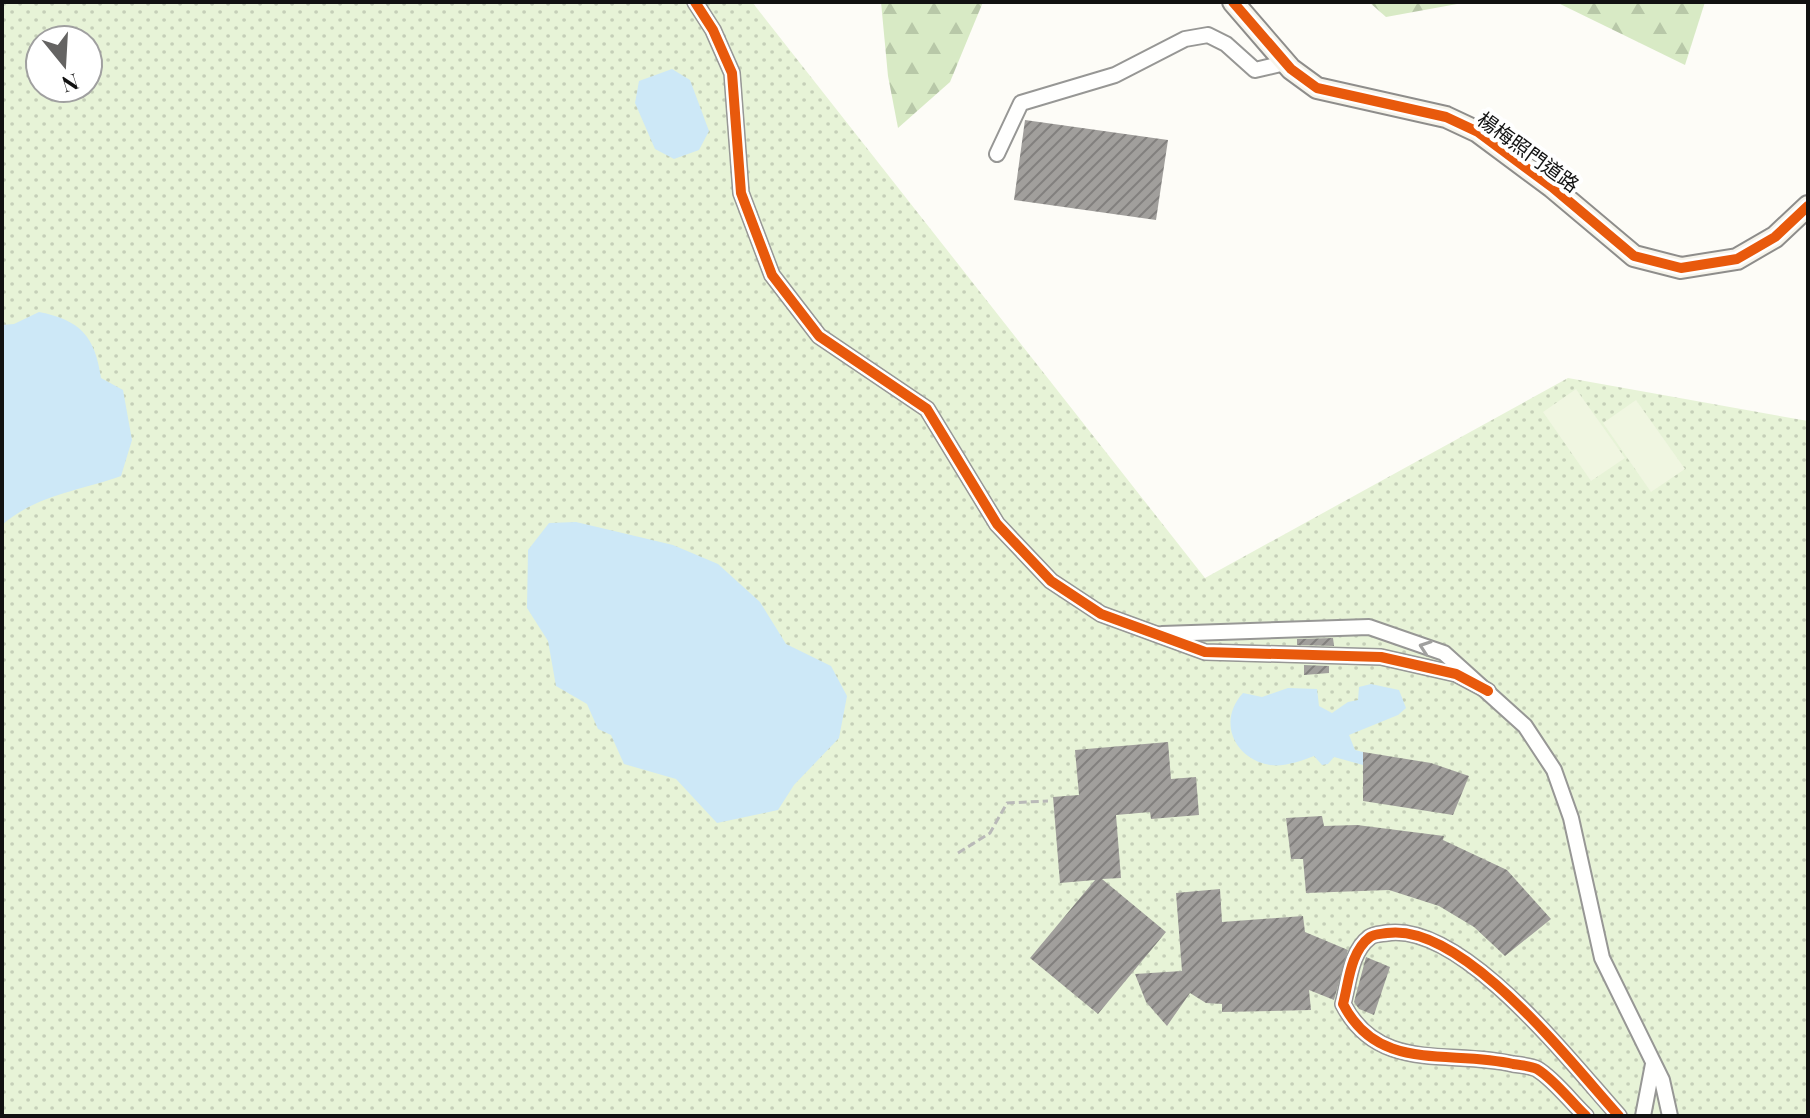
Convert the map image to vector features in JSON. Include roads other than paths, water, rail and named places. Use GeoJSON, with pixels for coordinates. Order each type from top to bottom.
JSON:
{"type":"FeatureCollection","features":[{"type":"Feature","properties":{"kind":"street"},"geometry":{"type":"LineString","coordinates":[[695,2],[732,73],[741,193],[772,275],[819,336],[927,409],[997,524],[1051,581],[1101,614],[1205,652],[1381,657],[1456,674],[1488,691]]}},
{"type":"Feature","properties":{"kind":"street","name":"楊梅照門道路"},"geometry":{"type":"LineString","coordinates":[[1233,2],[1285,63],[1317,88],[1446,117],[1478,132],[1552,187],[1634,256],[1681,268],[1737,259],[1775,237],[1808,206]]}},
{"type":"Feature","properties":{"kind":"street"},"geometry":{"type":"LineString","coordinates":[[997,154],[1021,103],[1115,75],[1185,39],[1208,35],[1226,44],[1255,70],[1285,63]]}},
{"type":"Feature","properties":{"kind":"street"},"geometry":{"type":"LineString","coordinates":[[1154,635],[1369,627],[1444,653],[1488,691],[1525,726],[1554,770],[1571,818],[1602,958],[1662,1080],[1670,1116]]}},
{"type":"Feature","properties":{"kind":"street"},"geometry":{"type":"LineString","coordinates":[[1586,1116],[1536,1069],[1485,1057],[1442,1059],[1399,1050],[1384,1046],[1355,1027],[1343,1004],[1356,952],[1371,935],[1406,930],[1462,955],[1513,1000],[1619,1116]]}},
{"type":"Feature","properties":{"kind":"street"},"geometry":{"type":"LineString","coordinates":[[1643,1116],[1653,1064]]}},
{"type":"Feature","properties":{"kind":"water"},"geometry":{"type":"Polygon","coordinates":[[[672,69],[690,80],[709,131],[699,150],[674,159],[655,149],[635,103],[639,81],[672,69]]]}},
{"type":"Feature","properties":{"kind":"water"},"geometry":{"type":"Polygon","coordinates":[[[39,312],[75,325],[90,341],[101,378],[123,390],[132,440],[121,476],[44,500],[2,525],[2,325],[14,324],[39,312]]]}},
{"type":"Feature","properties":{"kind":"water"},"geometry":{"type":"Polygon","coordinates":[[[576,522],[673,545],[718,564],[760,602],[786,644],[831,666],[847,696],[839,738],[794,785],[778,810],[717,823],[676,779],[624,764],[611,735],[598,729],[587,704],[556,686],[548,641],[527,608],[528,550],[549,523],[576,522]]]}},
{"type":"Feature","properties":{"kind":"water"},"geometry":{"type":"Polygon","coordinates":[[[1371,684],[1399,690],[1406,708],[1398,715],[1349,735],[1355,750],[1363,752],[1363,765],[1334,757],[1328,764],[1322,765],[1314,756],[1298,762],[1270,765],[1247,755],[1233,737],[1231,715],[1243,693],[1262,697],[1288,688],[1317,689],[1319,706],[1332,713],[1348,702],[1358,700],[1359,687],[1371,684]]]}}]}
